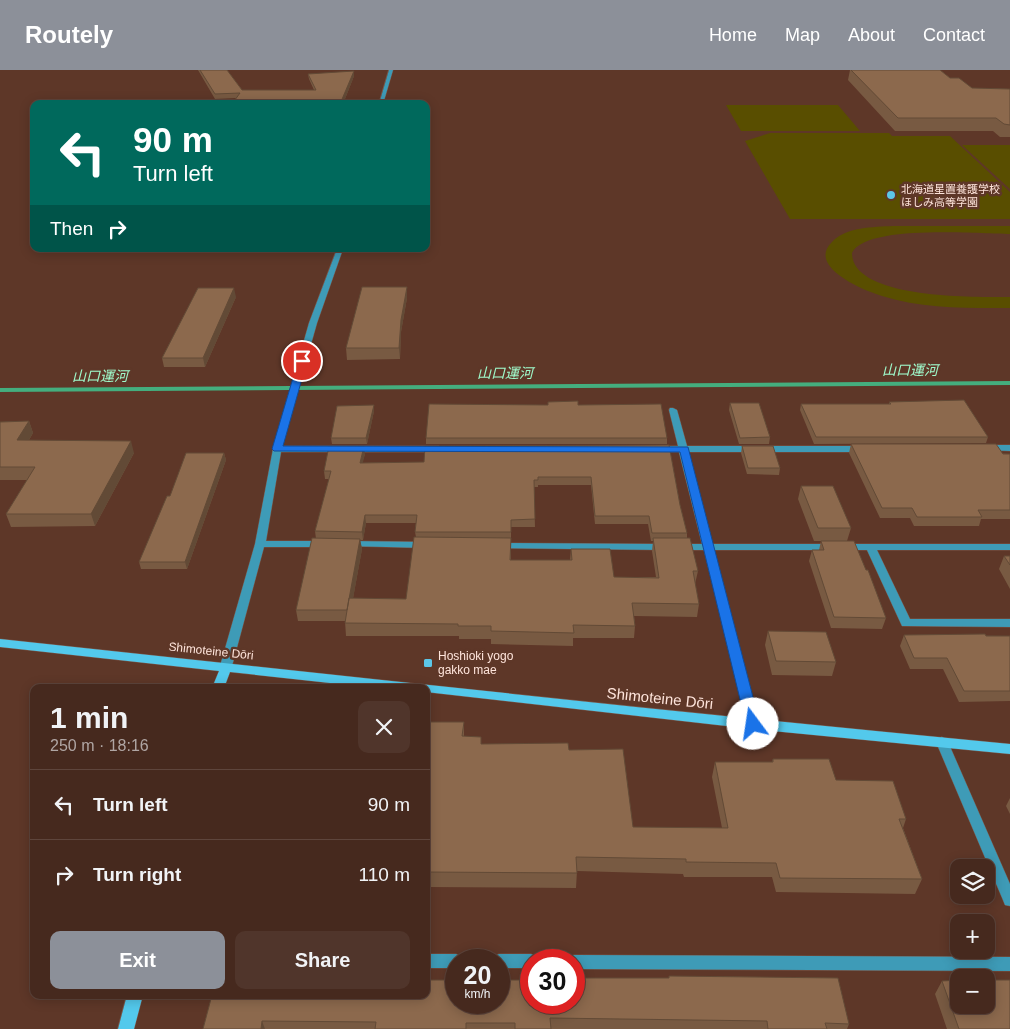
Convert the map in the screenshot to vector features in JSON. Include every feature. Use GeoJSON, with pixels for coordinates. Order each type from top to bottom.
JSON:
{"type":"FeatureCollection","features":[{"type":"Feature","properties":{"kind":"street"},"geometry":{"type":"LineString","coordinates":[[382,100],[391,70]]}},
{"type":"Feature","properties":{"kind":"street"},"geometry":{"type":"LineString","coordinates":[[219,684],[260,544],[277,449],[313,323],[339,252]]}},
{"type":"Feature","properties":{"kind":"street"},"geometry":{"type":"LineString","coordinates":[[673,410],[753,724]]}},
{"type":"Feature","properties":{"kind":"street"},"geometry":{"type":"LineString","coordinates":[[644,449],[872,448]]}},
{"type":"Feature","properties":{"kind":"street"},"geometry":{"type":"LineString","coordinates":[[980,448],[1010,448]]}},
{"type":"Feature","properties":{"kind":"street"},"geometry":{"type":"LineString","coordinates":[[277,449],[446,449]]}},
{"type":"Feature","properties":{"kind":"street"},"geometry":{"type":"LineString","coordinates":[[260,544],[440,545]]}},
{"type":"Feature","properties":{"kind":"street"},"geometry":{"type":"LineString","coordinates":[[489,546],[1010,547]]}},
{"type":"Feature","properties":{"kind":"street"},"geometry":{"type":"LineString","coordinates":[[871,547],[906,623],[1010,624]]}},
{"type":"Feature","properties":{"kind":"street","name":"Shimoteine Dōri"},"geometry":{"type":"LineString","coordinates":[[0,643],[385,684]]}},
{"type":"Feature","properties":{"kind":"street","name":"Shimoteine Dōri"},"geometry":{"type":"LineString","coordinates":[[430,688],[753,724],[1010,749]]}},
{"type":"Feature","properties":{"kind":"street"},"geometry":{"type":"LineString","coordinates":[[942,742],[1010,900]]}},
{"type":"Feature","properties":{"kind":"street"},"geometry":{"type":"LineString","coordinates":[[430,961],[445,961]]}},
{"type":"Feature","properties":{"kind":"street"},"geometry":{"type":"LineString","coordinates":[[585,962],[1010,964]]}},
{"type":"Feature","properties":{"kind":"street"},"geometry":{"type":"LineString","coordinates":[[126,1029],[134,999]]}},
{"type":"Feature","properties":{"kind":"shaded area"},"geometry":{"type":"Polygon","coordinates":[[[726,105],[838,105],[860,131],[741,131],[726,105]]]}},
{"type":"Feature","properties":{"kind":"shaded area"},"geometry":{"type":"Polygon","coordinates":[[[770,133],[889,133],[892,136],[950,136],[1010,192],[1010,219],[790,219],[745,141],[770,133]]]}},
{"type":"Feature","properties":{"kind":"shaded area"},"geometry":{"type":"Polygon","coordinates":[[[962,145],[1010,145],[1010,189],[962,145]]]}},
{"type":"Feature","properties":{"kind":"shaded area"},"geometry":{"type":"Polygon","coordinates":[[[893,226],[1010,226],[1010,234],[950,232],[900,234],[878,238],[861,244],[852,253],[858,268],[872,280],[894,288],[919,293],[972,297],[1010,297],[1010,308],[930,306],[898,300],[863,289],[852,283],[832,269],[826,260],[826,251],[832,242],[845,233],[860,229],[893,226]]]}},
{"type":"Feature","properties":{"kind":"building"},"geometry":{"type":"Polygon","coordinates":[[[200,70],[227,70],[242,90],[316,90],[308,74],[354,71],[342,100],[235,100],[240,93],[215,94],[200,70]]]}},
{"type":"Feature","properties":{"kind":"building"},"geometry":{"type":"Polygon","coordinates":[[[851,70],[940,70],[950,78],[959,78],[972,88],[1010,89],[1010,125],[1004,124],[996,118],[898,118],[851,70]]]}},
{"type":"Feature","properties":{"kind":"building"},"geometry":{"type":"Polygon","coordinates":[[[362,287],[407,287],[401,320],[399,348],[346,348],[362,287]]]}},
{"type":"Feature","properties":{"kind":"building"},"geometry":{"type":"Polygon","coordinates":[[[198,288],[234,288],[203,358],[162,358],[198,288]]]}},
{"type":"Feature","properties":{"kind":"building"},"geometry":{"type":"Polygon","coordinates":[[[964,400],[988,437],[816,437],[801,404],[891,404],[889,402],[964,400]]]}},
{"type":"Feature","properties":{"kind":"building"},"geometry":{"type":"Polygon","coordinates":[[[578,401],[578,405],[661,404],[667,438],[426,438],[429,404],[548,405],[548,402],[578,401]]]}},
{"type":"Feature","properties":{"kind":"building"},"geometry":{"type":"Polygon","coordinates":[[[730,403],[759,403],[770,437],[740,438],[730,403]]]}},
{"type":"Feature","properties":{"kind":"building"},"geometry":{"type":"Polygon","coordinates":[[[374,405],[366,438],[331,438],[337,406],[374,405]]]}},
{"type":"Feature","properties":{"kind":"building"},"geometry":{"type":"Polygon","coordinates":[[[29,421],[17,440],[131,441],[91,514],[6,514],[35,467],[0,467],[0,422],[29,421]]]}},
{"type":"Feature","properties":{"kind":"building"},"geometry":{"type":"Polygon","coordinates":[[[851,444],[996,444],[1003,454],[1010,454],[1010,510],[978,510],[982,517],[917,517],[912,508],[882,508],[851,444]]]}},
{"type":"Feature","properties":{"kind":"building"},"geometry":{"type":"Polygon","coordinates":[[[669,445],[687,533],[652,533],[649,516],[595,516],[591,477],[538,477],[538,480],[534,480],[535,519],[511,520],[511,532],[415,532],[417,515],[365,515],[362,532],[315,531],[331,471],[324,471],[329,446],[364,446],[360,463],[424,462],[425,446],[669,445]]]}},
{"type":"Feature","properties":{"kind":"building"},"geometry":{"type":"Polygon","coordinates":[[[742,446],[773,446],[780,468],[748,468],[742,446]]]}},
{"type":"Feature","properties":{"kind":"building"},"geometry":{"type":"Polygon","coordinates":[[[186,453],[224,453],[185,562],[139,562],[167,496],[170,496],[186,453]]]}},
{"type":"Feature","properties":{"kind":"building"},"geometry":{"type":"Polygon","coordinates":[[[801,486],[833,486],[851,528],[818,528],[801,486]]]}},
{"type":"Feature","properties":{"kind":"building"},"geometry":{"type":"Polygon","coordinates":[[[414,537],[511,538],[510,560],[572,560],[571,549],[610,549],[614,577],[659,578],[653,538],[690,538],[698,571],[693,571],[699,604],[632,603],[635,626],[573,625],[574,633],[491,631],[491,626],[458,626],[458,624],[345,623],[349,598],[406,599],[414,537]]]}},
{"type":"Feature","properties":{"kind":"building"},"geometry":{"type":"Polygon","coordinates":[[[312,538],[360,539],[347,610],[296,610],[312,538]]]}},
{"type":"Feature","properties":{"kind":"building"},"geometry":{"type":"Polygon","coordinates":[[[821,541],[854,541],[866,570],[868,570],[886,618],[834,617],[812,550],[824,550],[821,541]]]}},
{"type":"Feature","properties":{"kind":"building"},"geometry":{"type":"Polygon","coordinates":[[[1004,556],[1010,556],[1010,565],[1004,556]]]}},
{"type":"Feature","properties":{"kind":"building"},"geometry":{"type":"Polygon","coordinates":[[[768,631],[826,632],[836,662],[776,661],[768,631]]]}},
{"type":"Feature","properties":{"kind":"building"},"geometry":{"type":"Polygon","coordinates":[[[985,634],[986,636],[1010,636],[1010,691],[964,691],[947,658],[914,658],[904,635],[985,634]]]}},
{"type":"Feature","properties":{"kind":"building"},"geometry":{"type":"Polygon","coordinates":[[[430,722],[464,722],[462,736],[481,737],[481,744],[568,743],[569,750],[623,749],[633,827],[728,828],[715,762],[773,762],[773,759],[829,759],[836,780],[893,781],[906,819],[899,819],[922,879],[780,878],[776,863],[686,862],[686,859],[576,857],[577,873],[430,872],[430,722]]]}},
{"type":"Feature","properties":{"kind":"building"},"geometry":{"type":"Polygon","coordinates":[[[669,976],[838,978],[849,1024],[825,1023],[827,1029],[768,1029],[767,1021],[550,1018],[551,1029],[515,1029],[515,1023],[466,1023],[466,1029],[375,1029],[376,1022],[262,1021],[261,1029],[203,1029],[211,999],[430,999],[430,980],[445,980],[445,1014],[510,1014],[510,980],[520,980],[520,1014],[585,1014],[585,978],[669,978],[669,976]]]}},
{"type":"Feature","properties":{"kind":"building"},"geometry":{"type":"Polygon","coordinates":[[[995,980],[1010,980],[1010,1029],[959,1029],[954,1014],[995,1014],[995,980]]]}},
{"type":"Feature","properties":{"kind":"building"},"geometry":{"type":"Polygon","coordinates":[[[942,981],[950,981],[950,1004],[942,981]]]}},
{"type":"Feature","properties":{"kind":"waterway","name":"山口運河"},"geometry":{"type":"LineString","coordinates":[[0,390],[1010,383]]}},
{"type":"Feature","properties":{"kind":"place","name":"北海道星置養護学校 ほしみ高等学園"},"geometry":{"type":"Point","coordinates":[891,195]}},
{"type":"Feature","properties":{"kind":"place","name":"Hoshioki yogo gakko mae"},"geometry":{"type":"Point","coordinates":[428,663]}},
{"type":"Feature","properties":{"kind":"route"},"geometry":{"type":"LineString","coordinates":[[302,361],[277,449],[684,449],[753,724]]}}]}
